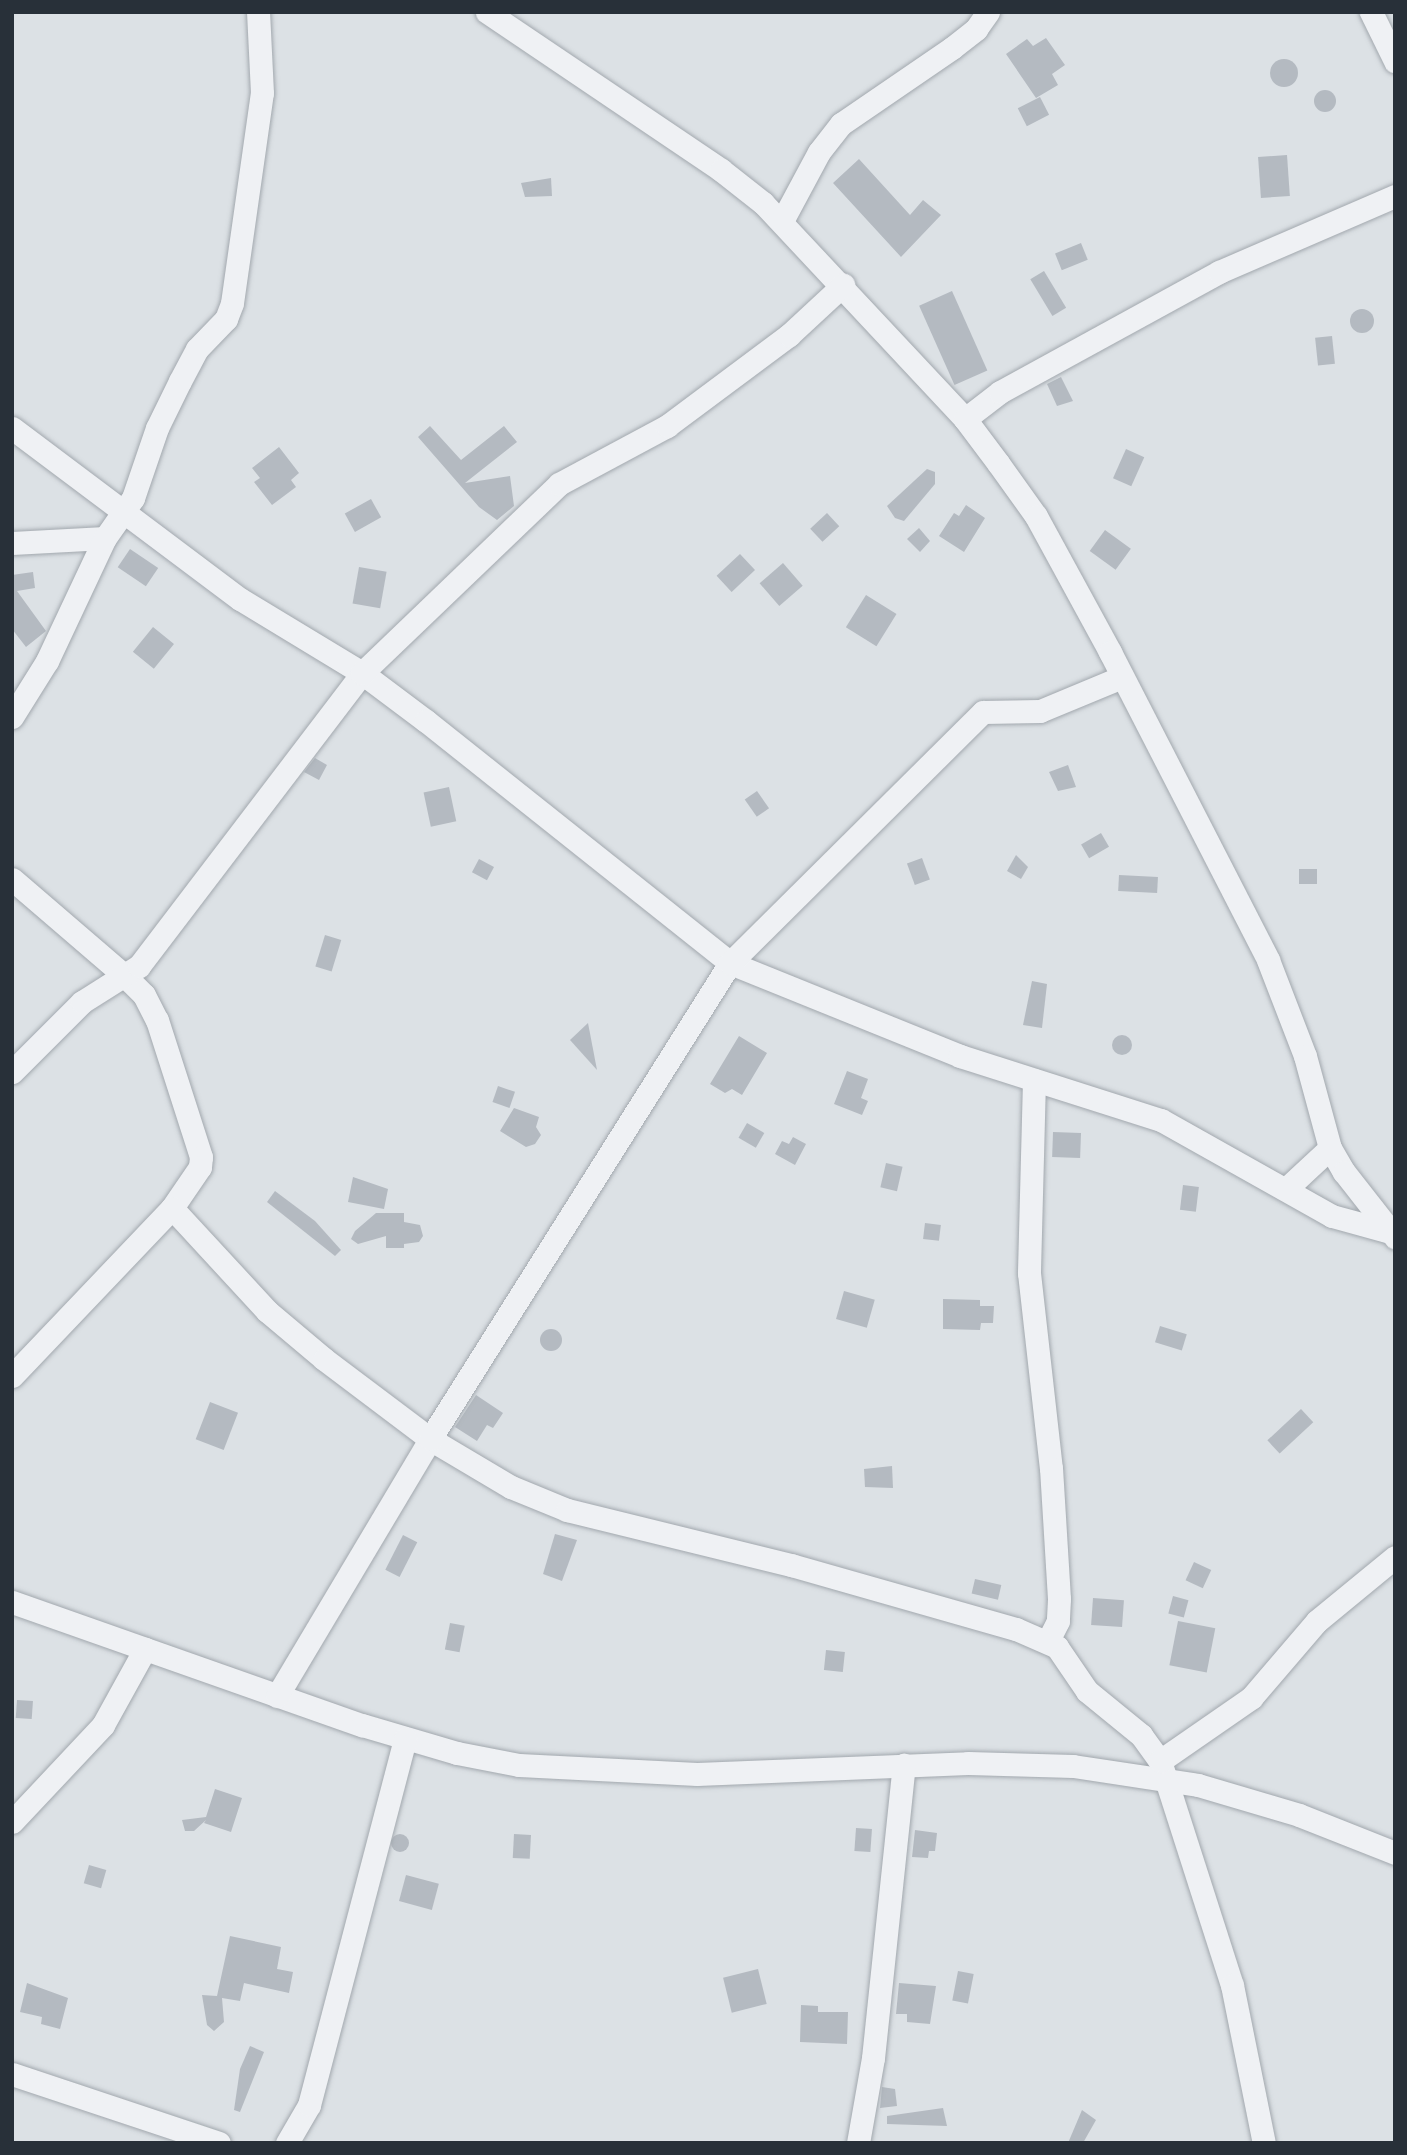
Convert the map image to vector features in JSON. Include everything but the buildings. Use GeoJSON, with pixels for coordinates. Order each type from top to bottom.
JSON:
{"type":"FeatureCollection","features":[{"type":"Feature","properties":{"kind":"street"},"geometry":{"type":"LineString","coordinates":[[12,718],[47,661],[105,538],[124,507],[133,498],[157,428],[180,381],[197,349],[226,319],[232,303],[262,93],[258,12]]}},
{"type":"Feature","properties":{"kind":"street"},"geometry":{"type":"LineString","coordinates":[[487,12],[721,170],[782,221],[965,419],[1036,516],[1122,677],[1288,1004],[1330,1147],[1392,1234]]}},
{"type":"Feature","properties":{"kind":"street"},"geometry":{"type":"LineString","coordinates":[[782,221],[819,152],[841,124],[952,48],[976,29],[988,12]]}},
{"type":"Feature","properties":{"kind":"street"},"geometry":{"type":"LineString","coordinates":[[1371,12],[1395,61]]}},
{"type":"Feature","properties":{"kind":"street"},"geometry":{"type":"LineString","coordinates":[[965,419],[1000,392],[1219,272],[1395,196]]}},
{"type":"Feature","properties":{"kind":"street"},"geometry":{"type":"LineString","coordinates":[[12,1072],[82,1002],[126,977],[148,955],[362,673],[559,484],[698,404],[789,335],[843,285]]}},
{"type":"Feature","properties":{"kind":"street"},"geometry":{"type":"LineString","coordinates":[[12,428],[124,507],[240,599],[362,673],[730,963],[960,1056],[1161,1120],[1356,1226],[1392,1234]]}},
{"type":"Feature","properties":{"kind":"street"},"geometry":{"type":"LineString","coordinates":[[12,543],[105,538]]}},
{"type":"Feature","properties":{"kind":"street"},"geometry":{"type":"LineString","coordinates":[[277,1696],[430,1439],[730,963],[983,712],[1040,711],[1122,677]]}},
{"type":"Feature","properties":{"kind":"street"},"geometry":{"type":"LineString","coordinates":[[12,879],[144,995],[157,1020],[200,1146],[200,1167],[172,1208],[12,1376]]}},
{"type":"Feature","properties":{"kind":"street"},"geometry":{"type":"LineString","coordinates":[[1034,1080],[1029,1273],[1052,1481],[1059,1599],[1058,1621],[1048,1641]]}},
{"type":"Feature","properties":{"kind":"street"},"geometry":{"type":"LineString","coordinates":[[1286,1189],[1330,1147]]}},
{"type":"Feature","properties":{"kind":"street"},"geometry":{"type":"LineString","coordinates":[[172,1208],[267,1311],[430,1439],[481,1471],[567,1510],[791,1564],[1048,1641],[1058,1647],[1087,1691],[1141,1735],[1163,1770],[1232,1985],[1264,2143]]}},
{"type":"Feature","properties":{"kind":"street"},"geometry":{"type":"LineString","coordinates":[[1163,1770],[1251,1698],[1317,1621],[1395,1557]]}},
{"type":"Feature","properties":{"kind":"street"},"geometry":{"type":"LineString","coordinates":[[12,1602],[277,1696],[405,1738],[519,1765],[583,1772],[697,1774],[904,1765],[1073,1766],[1163,1770],[1299,1815],[1395,1853]]}},
{"type":"Feature","properties":{"kind":"street"},"geometry":{"type":"LineString","coordinates":[[12,1822],[103,1725],[145,1649]]}},
{"type":"Feature","properties":{"kind":"street"},"geometry":{"type":"LineString","coordinates":[[287,2143],[309,2105],[405,1738]]}},
{"type":"Feature","properties":{"kind":"street"},"geometry":{"type":"LineString","coordinates":[[858,2143],[873,2058],[904,1765]]}},
{"type":"Feature","properties":{"kind":"street"},"geometry":{"type":"LineString","coordinates":[[12,1795],[42,1787]]}},
{"type":"Feature","properties":{"kind":"street"},"geometry":{"type":"LineString","coordinates":[[12,2074],[210,2141]]}}]}
